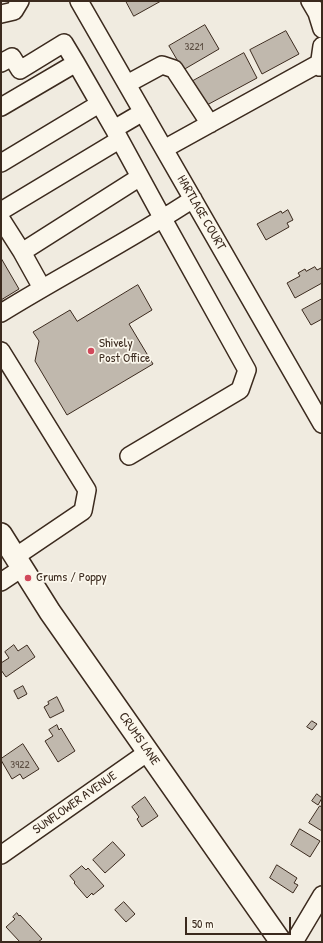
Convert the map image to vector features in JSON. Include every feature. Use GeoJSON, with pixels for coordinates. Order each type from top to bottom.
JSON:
{"type":"FeatureCollection","features":[{"type":"Feature","properties":{"kind":"main road","name":"CRUMS LANE"},"geometry":{"type":"LineString","coordinates":[[1,534],[50,612],[281,942]]}},
{"type":"Feature","properties":{"kind":"street","name":"HARTLAGE COURT"},"geometry":{"type":"LineString","coordinates":[[79,1],[322,424]]}},
{"type":"Feature","properties":{"kind":"street"},"geometry":{"type":"LineString","coordinates":[[310,1],[317,13],[322,29]]}},
{"type":"Feature","properties":{"kind":"street"},"geometry":{"type":"LineString","coordinates":[[1,63],[12,57],[20,70],[64,43],[247,370],[240,390],[129,456]]}},
{"type":"Feature","properties":{"kind":"street"},"geometry":{"type":"LineString","coordinates":[[164,149],[316,66],[321,67],[322,46]]}},
{"type":"Feature","properties":{"kind":"street"},"geometry":{"type":"LineString","coordinates":[[1,107],[76,63]]}},
{"type":"Feature","properties":{"kind":"street"},"geometry":{"type":"LineString","coordinates":[[127,84],[162,65],[174,70],[210,124]]}},
{"type":"Feature","properties":{"kind":"street"},"geometry":{"type":"LineString","coordinates":[[1,163],[99,104]]}},
{"type":"Feature","properties":{"kind":"street"},"geometry":{"type":"LineString","coordinates":[[1,211],[116,134],[143,112]]}},
{"type":"Feature","properties":{"kind":"street"},"geometry":{"type":"LineString","coordinates":[[22,252],[140,177]]}},
{"type":"Feature","properties":{"kind":"street"},"geometry":{"type":"LineString","coordinates":[[1,313],[163,219],[193,199]]}},
{"type":"Feature","properties":{"kind":"street"},"geometry":{"type":"LineString","coordinates":[[1,219],[42,288]]}},
{"type":"Feature","properties":{"kind":"street"},"geometry":{"type":"LineString","coordinates":[[1,351],[87,490],[84,511],[19,563],[1,582]]}},
{"type":"Feature","properties":{"kind":"street","name":"SUNFLOWER AVENUE"},"geometry":{"type":"LineString","coordinates":[[1,854],[148,752]]}},
{"type":"Feature","properties":{"kind":"street"},"geometry":{"type":"LineString","coordinates":[[294,942],[322,896]]}},
{"type":"Feature","properties":{"kind":"building"},"geometry":{"type":"Polygon","coordinates":[[[126,1],[161,1],[134,16],[126,1]]]}},
{"type":"Feature","properties":{"kind":"building"},"geometry":{"type":"Polygon","coordinates":[[[205,25],[219,49],[183,70],[169,46],[205,25]]]}},
{"type":"Feature","properties":{"kind":"building"},"geometry":{"type":"Polygon","coordinates":[[[286,31],[299,54],[262,74],[250,50],[286,31]]]}},
{"type":"Feature","properties":{"kind":"building"},"geometry":{"type":"Polygon","coordinates":[[[244,53],[257,78],[207,105],[193,81],[244,53]]]}},
{"type":"Feature","properties":{"kind":"building"},"geometry":{"type":"Polygon","coordinates":[[[288,210],[293,220],[287,223],[289,227],[266,240],[257,224],[281,211],[282,213],[288,210]]]}},
{"type":"Feature","properties":{"kind":"building"},"geometry":{"type":"Polygon","coordinates":[[[1,258],[19,289],[1,300],[1,258]]]}},
{"type":"Feature","properties":{"kind":"building"},"geometry":{"type":"Polygon","coordinates":[[[315,267],[317,270],[322,269],[322,283],[295,298],[287,283],[300,276],[298,273],[305,269],[306,271],[315,267]]]}},
{"type":"Feature","properties":{"kind":"building","name":"Shively Post Office"},"geometry":{"type":"Polygon","coordinates":[[[138,285],[152,310],[129,324],[153,364],[67,415],[35,361],[39,341],[33,332],[70,310],[77,321],[138,285]]]}},
{"type":"Feature","properties":{"kind":"building"},"geometry":{"type":"Polygon","coordinates":[[[322,299],[322,319],[311,325],[302,310],[322,299]]]}},
{"type":"Feature","properties":{"kind":"building"},"geometry":{"type":"Polygon","coordinates":[[[14,645],[18,651],[27,645],[35,657],[6,677],[1,670],[1,663],[9,658],[5,652],[14,645]]]}},
{"type":"Feature","properties":{"kind":"building"},"geometry":{"type":"Polygon","coordinates":[[[23,686],[27,694],[18,699],[14,691],[23,686]]]}},
{"type":"Feature","properties":{"kind":"building"},"geometry":{"type":"Polygon","coordinates":[[[57,697],[64,711],[50,718],[44,707],[49,704],[48,702],[57,697]]]}},
{"type":"Feature","properties":{"kind":"building"},"geometry":{"type":"Polygon","coordinates":[[[312,721],[317,724],[312,730],[307,727],[312,721]]]}},
{"type":"Feature","properties":{"kind":"building"},"geometry":{"type":"Polygon","coordinates":[[[57,725],[59,730],[61,728],[75,751],[58,762],[45,741],[53,736],[49,730],[57,725]]]}},
{"type":"Feature","properties":{"kind":"building"},"geometry":{"type":"Polygon","coordinates":[[[23,744],[39,769],[23,779],[20,774],[12,779],[1,759],[23,744]]]}},
{"type":"Feature","properties":{"kind":"building"},"geometry":{"type":"Polygon","coordinates":[[[317,794],[322,798],[318,805],[312,801],[317,794]]]}},
{"type":"Feature","properties":{"kind":"building"},"geometry":{"type":"Polygon","coordinates":[[[145,797],[158,816],[142,827],[137,819],[139,817],[132,807],[145,797]]]}},
{"type":"Feature","properties":{"kind":"building"},"geometry":{"type":"Polygon","coordinates":[[[320,806],[322,807],[322,831],[309,823],[320,806]]]}},
{"type":"Feature","properties":{"kind":"building"},"geometry":{"type":"Polygon","coordinates":[[[300,829],[320,841],[310,857],[291,845],[300,829]]]}},
{"type":"Feature","properties":{"kind":"building"},"geometry":{"type":"Polygon","coordinates":[[[113,842],[125,855],[105,873],[93,860],[113,842]]]}},
{"type":"Feature","properties":{"kind":"building"},"geometry":{"type":"Polygon","coordinates":[[[277,865],[297,878],[294,883],[298,885],[293,893],[270,878],[277,865]]]}},
{"type":"Feature","properties":{"kind":"building"},"geometry":{"type":"Polygon","coordinates":[[[82,866],[86,870],[88,868],[104,886],[93,895],[92,893],[87,898],[70,876],[82,866]]]}},
{"type":"Feature","properties":{"kind":"building"},"geometry":{"type":"Polygon","coordinates":[[[124,902],[135,914],[126,922],[115,910],[124,902]]]}},
{"type":"Feature","properties":{"kind":"building"},"geometry":{"type":"Polygon","coordinates":[[[17,913],[42,939],[38,942],[20,942],[6,927],[15,919],[13,917],[17,913]]]}},
{"type":"Feature","properties":{"kind":"place","name":"Shively Post Office"},"geometry":{"type":"Point","coordinates":[91,351]}},
{"type":"Feature","properties":{"kind":"place","name":"Crums / Poppy"},"geometry":{"type":"Point","coordinates":[28,578]}}]}
